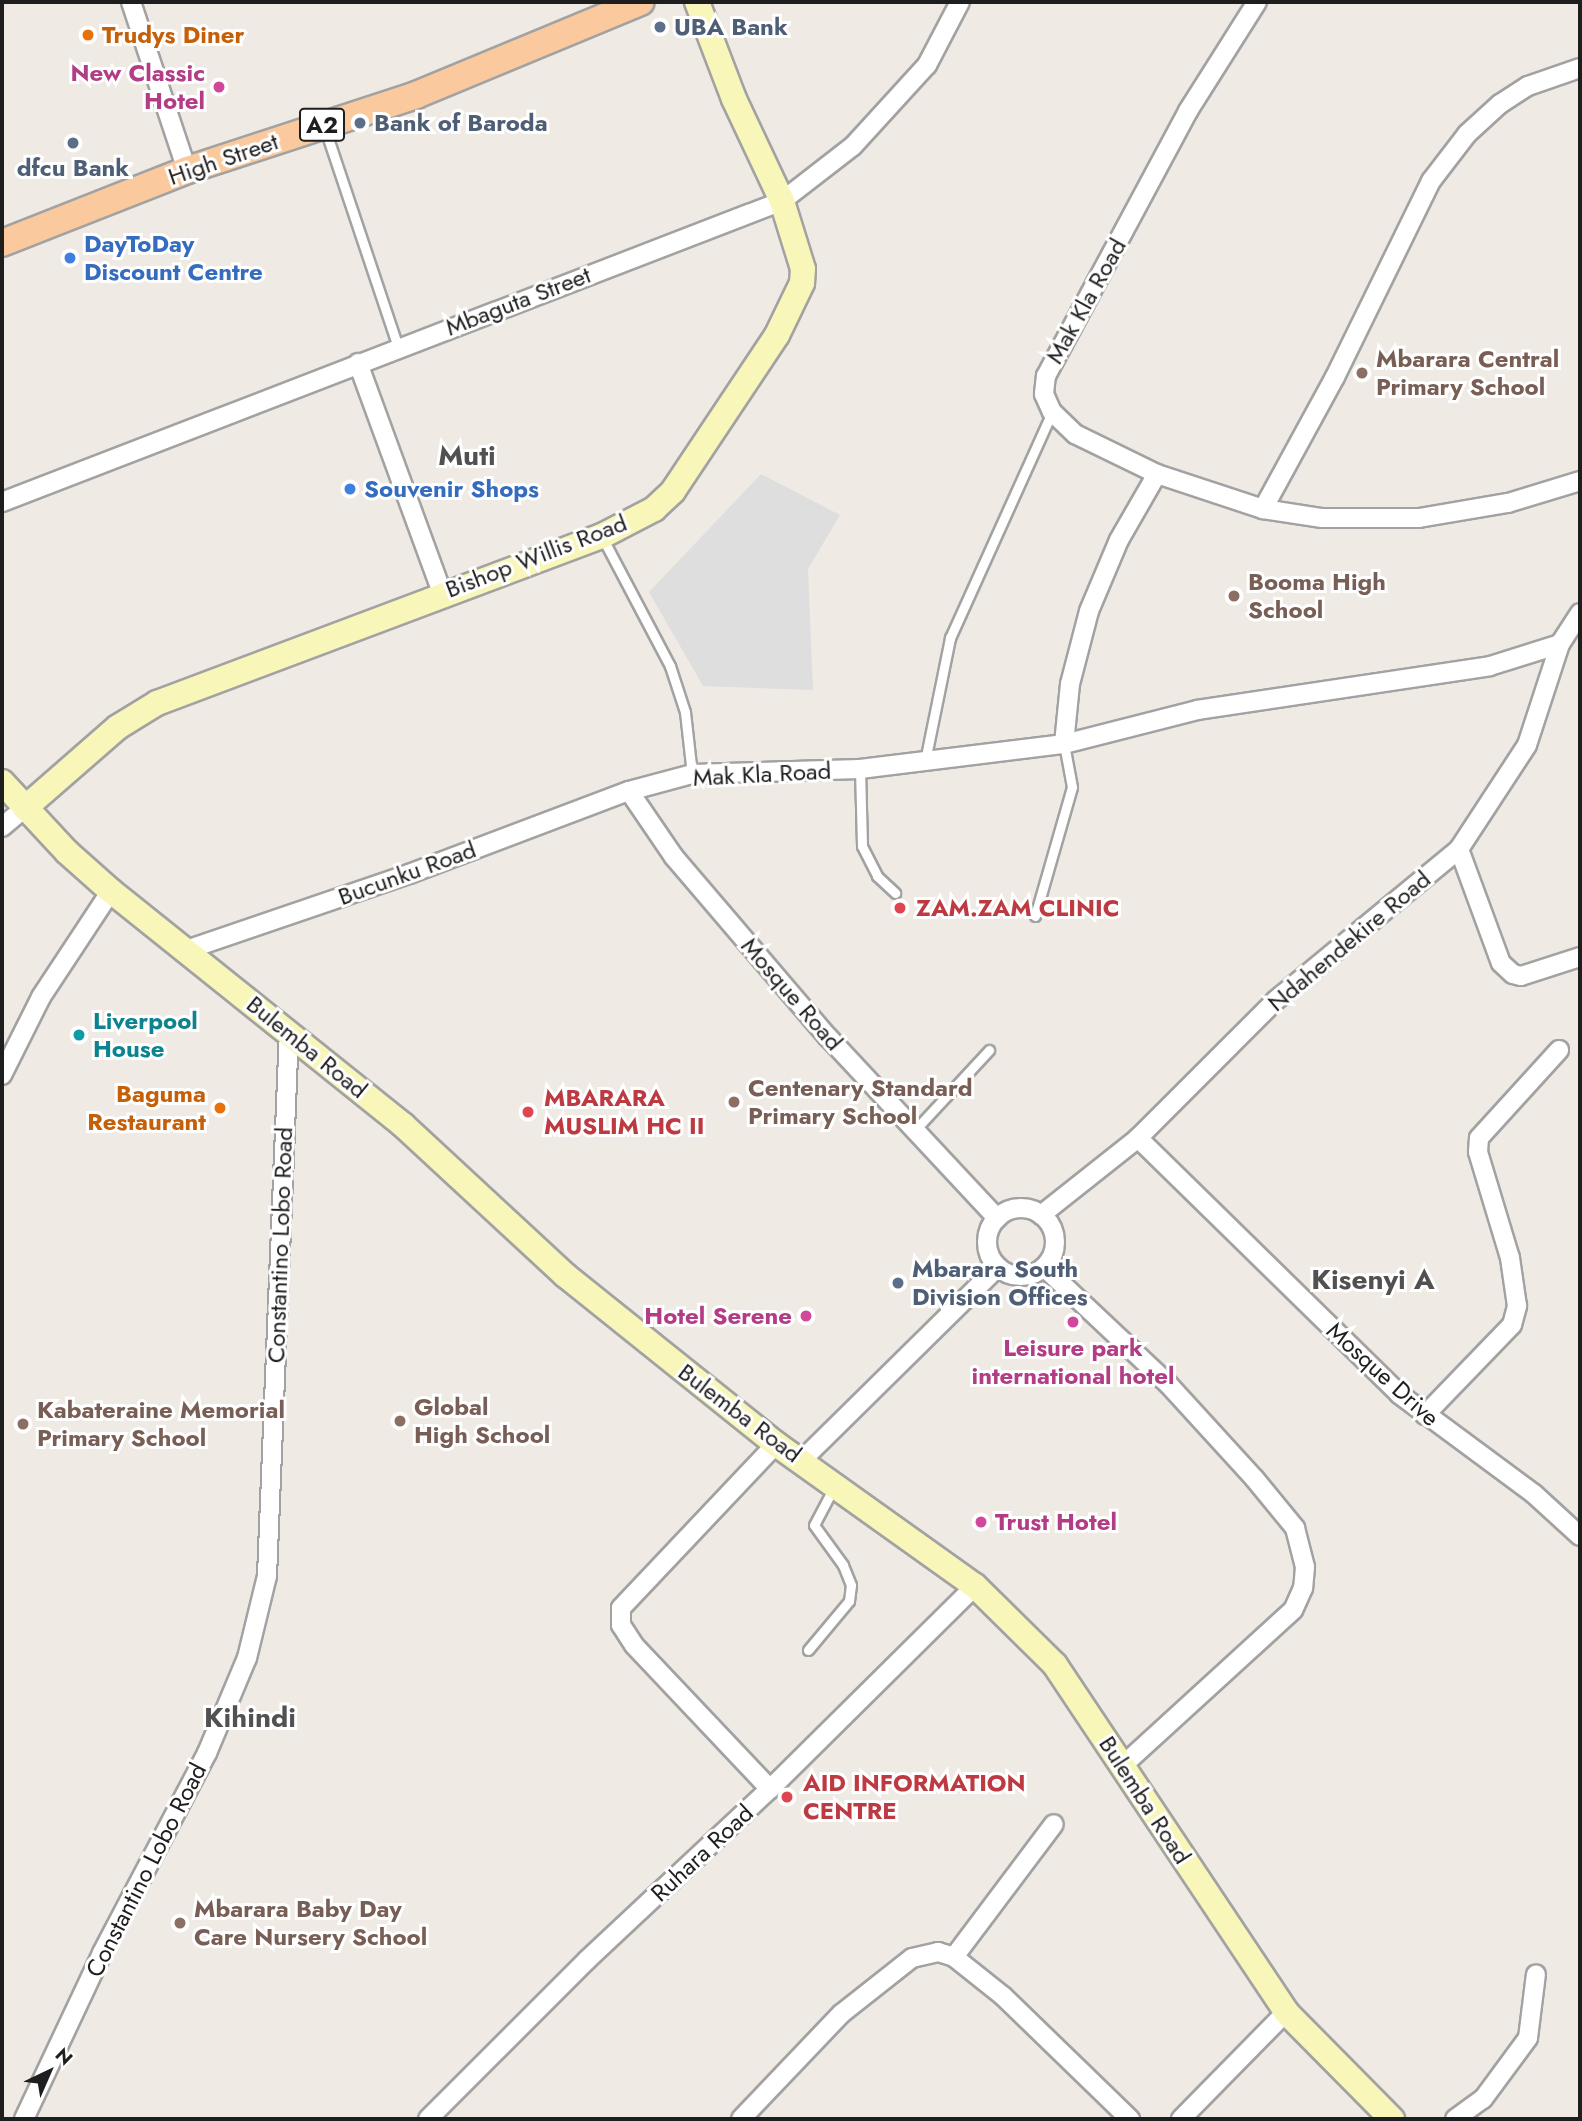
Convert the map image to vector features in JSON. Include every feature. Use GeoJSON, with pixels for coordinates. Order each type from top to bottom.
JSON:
{"type":"FeatureCollection","features":[{"type":"Feature","properties":{"kind":"main road","name":"High Street"},"geometry":{"type":"LineString","coordinates":[[2,243],[187,170],[416,95],[641,2]]}},
{"type":"Feature","properties":{"kind":"main road","name":"Bishop Willis Road"},"geometry":{"type":"LineString","coordinates":[[25,808],[118,727],[156,703],[442,592],[601,536],[654,509],[673,491],[792,308],[803,270],[782,201],[734,99],[696,2]]}},
{"type":"Feature","properties":{"kind":"main road","name":"Bulemba Road"},"geometry":{"type":"LineString","coordinates":[[2,782],[25,808],[111,891],[403,1125],[565,1275],[776,1444],[975,1586],[1055,1665],[1286,2012],[1392,2119]]}},
{"type":"Feature","properties":{"kind":"street"},"geometry":{"type":"LineString","coordinates":[[131,2],[187,170]]}},
{"type":"Feature","properties":{"kind":"street","name":"Mbaguta Street"},"geometry":{"type":"LineString","coordinates":[[2,502],[782,201],[853,146],[927,65],[960,2]]}},
{"type":"Feature","properties":{"kind":"street","name":"Mak Kla Road"},"geometry":{"type":"LineString","coordinates":[[1052,412],[1044,394],[1052,360],[1188,111],[1258,2]]}},
{"type":"Feature","properties":{"kind":"street"},"geometry":{"type":"LineString","coordinates":[[1263,509],[1335,377],[1432,181],[1467,134],[1492,110],[1528,86],[1580,68]]}},
{"type":"Feature","properties":{"kind":"street"},"geometry":{"type":"LineString","coordinates":[[358,363],[442,592]]}},
{"type":"Feature","properties":{"kind":"street"},"geometry":{"type":"LineString","coordinates":[[1052,412],[1075,434],[1157,474],[1263,509],[1322,518],[1419,518],[1508,503],[1580,481]]}},
{"type":"Feature","properties":{"kind":"street"},"geometry":{"type":"LineString","coordinates":[[1064,744],[1070,684],[1089,611],[1119,540],[1157,474]]}},
{"type":"Feature","properties":{"kind":"street","name":"Ndahendekire Road"},"geometry":{"type":"LineString","coordinates":[[1041,1215],[1138,1138],[1276,1000],[1458,849],[1527,745],[1560,644],[1580,613]]}},
{"type":"Feature","properties":{"kind":"street","name":"Mak Kla Road"},"geometry":{"type":"LineString","coordinates":[[629,790],[692,774],[860,769],[1064,744],[1197,710],[1490,666],[1560,644]]}},
{"type":"Feature","properties":{"kind":"street","name":"Bucunku Road"},"geometry":{"type":"LineString","coordinates":[[183,951],[409,874],[629,790]]}},
{"type":"Feature","properties":{"kind":"street","name":"Mosque Road"},"geometry":{"type":"LineString","coordinates":[[629,790],[674,857],[828,1037],[997,1218]]}},
{"type":"Feature","properties":{"kind":"street"},"geometry":{"type":"LineString","coordinates":[[2,827],[25,808]]}},
{"type":"Feature","properties":{"kind":"street"},"geometry":{"type":"LineString","coordinates":[[1458,849],[1501,963],[1513,974],[1521,976],[1580,957]]}},
{"type":"Feature","properties":{"kind":"street"},"geometry":{"type":"LineString","coordinates":[[2,1075],[41,997],[111,891]]}},
{"type":"Feature","properties":{"kind":"street","name":"Constantino Lobo Road"},"geometry":{"type":"LineString","coordinates":[[24,2119],[102,1953],[207,1753],[247,1658],[254,1630],[267,1576],[289,1031]]}},
{"type":"Feature","properties":{"kind":"street"},"geometry":{"type":"LineString","coordinates":[[1425,1415],[1512,1325],[1517,1306],[1510,1258],[1478,1152],[1479,1138],[1559,1050]]}},
{"type":"Feature","properties":{"kind":"street","name":"Mosque Drive"},"geometry":{"type":"LineString","coordinates":[[1138,1138],[1363,1361],[1425,1415],[1534,1494],[1580,1536]]}},
{"type":"Feature","properties":{"kind":"street"},"geometry":{"type":"LineString","coordinates":[[1015,1208],[1041,1215],[1055,1236],[1056,1248],[1045,1268],[1027,1276],[998,1267],[987,1237],[997,1218],[1015,1208]]}},
{"type":"Feature","properties":{"kind":"street"},"geometry":{"type":"LineString","coordinates":[[802,1460],[998,1267]]}},
{"type":"Feature","properties":{"kind":"street"},"geometry":{"type":"LineString","coordinates":[[1045,1268],[1169,1385],[1255,1478],[1295,1528],[1306,1567],[1293,1610],[1123,1765]]}},
{"type":"Feature","properties":{"kind":"street"},"geometry":{"type":"LineString","coordinates":[[770,1789],[634,1645],[621,1625],[621,1608],[776,1444]]}},
{"type":"Feature","properties":{"kind":"street","name":"Ruhara Road"},"geometry":{"type":"LineString","coordinates":[[428,2119],[587,1959],[770,1789],[975,1586]]}},
{"type":"Feature","properties":{"kind":"street"},"geometry":{"type":"LineString","coordinates":[[954,1957],[1054,1824]]}},
{"type":"Feature","properties":{"kind":"street"},"geometry":{"type":"LineString","coordinates":[[741,2119],[841,2014],[898,1967],[921,1953],[954,1957],[1003,1996],[1130,2119]]}},
{"type":"Feature","properties":{"kind":"street"},"geometry":{"type":"LineString","coordinates":[[1455,2119],[1483,2099],[1528,2038],[1536,1974]]}},
{"type":"Feature","properties":{"kind":"street"},"geometry":{"type":"LineString","coordinates":[[1181,2119],[1286,2012]]}},
{"type":"Feature","properties":{"kind":"lane"},"geometry":{"type":"LineString","coordinates":[[324,124],[398,347]]}},
{"type":"Feature","properties":{"kind":"lane"},"geometry":{"type":"LineString","coordinates":[[925,761],[950,638],[1052,412]]}},
{"type":"Feature","properties":{"kind":"lane"},"geometry":{"type":"LineString","coordinates":[[601,536],[670,666],[685,712],[692,774]]}},
{"type":"Feature","properties":{"kind":"lane"},"geometry":{"type":"LineString","coordinates":[[1035,916],[1072,787],[1064,744]]}},
{"type":"Feature","properties":{"kind":"lane"},"geometry":{"type":"LineString","coordinates":[[860,769],[862,846],[877,876],[895,893]]}},
{"type":"Feature","properties":{"kind":"lane"},"geometry":{"type":"LineString","coordinates":[[915,1130],[989,1050]]}},
{"type":"Feature","properties":{"kind":"lane"},"geometry":{"type":"LineString","coordinates":[[808,1650],[849,1601],[850,1586],[843,1565],[814,1525],[835,1484]]}},
{"type":"Feature","properties":{"kind":"shaded area"},"geometry":{"type":"Polygon","coordinates":[[[761,474],[840,515],[808,569],[813,690],[703,686],[649,592],[761,474]]]}},
{"type":"Feature","properties":{"kind":"place","name":"UBA Bank"},"geometry":{"type":"Point","coordinates":[660,27]}},
{"type":"Feature","properties":{"kind":"place","name":"Trudys Diner"},"geometry":{"type":"Point","coordinates":[88,35]}},
{"type":"Feature","properties":{"kind":"place","name":"New Classic Hotel"},"geometry":{"type":"Point","coordinates":[219,87]}},
{"type":"Feature","properties":{"kind":"place","name":"Bank of Baroda"},"geometry":{"type":"Point","coordinates":[360,123]}},
{"type":"Feature","properties":{"kind":"place","name":"dfcu Bank"},"geometry":{"type":"Point","coordinates":[73,143]}},
{"type":"Feature","properties":{"kind":"place","name":"DayToDay Discount Centre"},"geometry":{"type":"Point","coordinates":[70,258]}},
{"type":"Feature","properties":{"kind":"place","name":"Mbarara Central Primary School"},"geometry":{"type":"Point","coordinates":[1362,373]}},
{"type":"Feature","properties":{"kind":"place","name":"Souvenir Shops"},"geometry":{"type":"Point","coordinates":[350,489]}},
{"type":"Feature","properties":{"kind":"place","name":"Booma High School"},"geometry":{"type":"Point","coordinates":[1234,596]}},
{"type":"Feature","properties":{"kind":"place","name":"ZAM.ZAM CLINIC"},"geometry":{"type":"Point","coordinates":[900,908]}},
{"type":"Feature","properties":{"kind":"place","name":"Liverpool House"},"geometry":{"type":"Point","coordinates":[79,1035]}},
{"type":"Feature","properties":{"kind":"place","name":"Centenary Standard Primary School"},"geometry":{"type":"Point","coordinates":[734,1102]}},
{"type":"Feature","properties":{"kind":"place","name":"Baguma Restaurant"},"geometry":{"type":"Point","coordinates":[220,1108]}},
{"type":"Feature","properties":{"kind":"place","name":"MBARARA MUSLIM HC II"},"geometry":{"type":"Point","coordinates":[528,1112]}},
{"type":"Feature","properties":{"kind":"place","name":"Mbarara South Division Offices"},"geometry":{"type":"Point","coordinates":[898,1283]}},
{"type":"Feature","properties":{"kind":"place","name":"Hotel Serene"},"geometry":{"type":"Point","coordinates":[806,1316]}},
{"type":"Feature","properties":{"kind":"place","name":"Leisure park international hotel"},"geometry":{"type":"Point","coordinates":[1073,1322]}},
{"type":"Feature","properties":{"kind":"place","name":"Global High School"},"geometry":{"type":"Point","coordinates":[400,1421]}},
{"type":"Feature","properties":{"kind":"place","name":"Kabateraine Memorial Primary School"},"geometry":{"type":"Point","coordinates":[23,1424]}},
{"type":"Feature","properties":{"kind":"place","name":"Trust Hotel"},"geometry":{"type":"Point","coordinates":[981,1522]}},
{"type":"Feature","properties":{"kind":"place","name":"AID INFORMATION CENTRE"},"geometry":{"type":"Point","coordinates":[787,1797]}},
{"type":"Feature","properties":{"kind":"place","name":"Mbarara Baby Day Care Nursery School"},"geometry":{"type":"Point","coordinates":[180,1923]}},
{"type":"Feature","properties":{"kind":"district","name":"Muti"},"geometry":{"type":"Point","coordinates":[467,456]}},
{"type":"Feature","properties":{"kind":"district","name":"Kisenyi A"},"geometry":{"type":"Point","coordinates":[1373,1280]}},
{"type":"Feature","properties":{"kind":"district","name":"Kihindi"},"geometry":{"type":"Point","coordinates":[250,1718]}}]}
